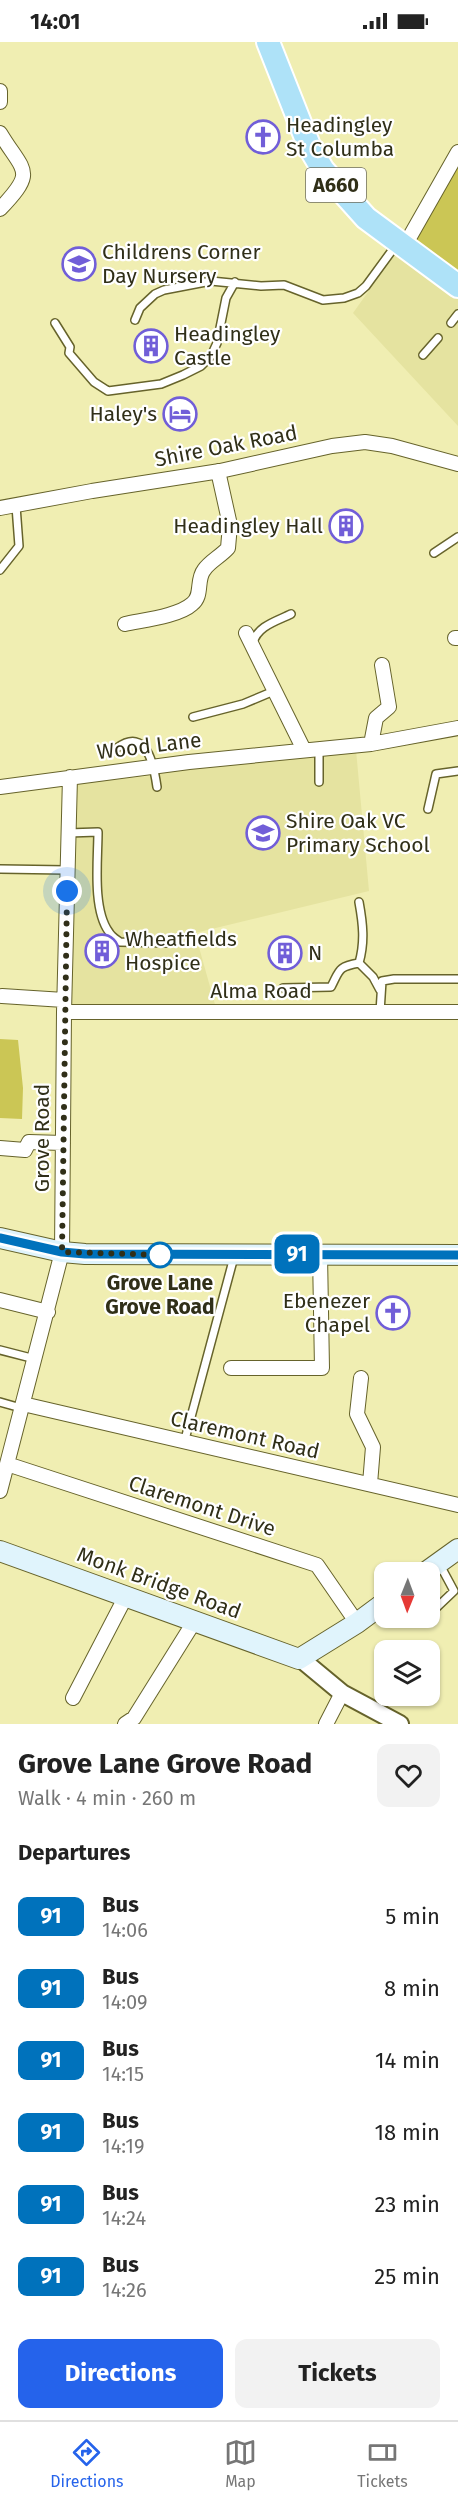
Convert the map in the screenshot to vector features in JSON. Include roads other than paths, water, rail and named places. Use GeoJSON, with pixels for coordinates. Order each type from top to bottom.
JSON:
{"type":"FeatureCollection","features":[{"type":"Feature","properties":{"kind":"highway","name":"A660"},"geometry":{"type":"LineString","coordinates":[[268,42],[310,148],[323,170],[366,218],[458,286]]}},
{"type":"Feature","properties":{"kind":"main road"},"geometry":{"type":"LineString","coordinates":[[0,1238],[62,1252],[85,1254],[458,1255]]}},
{"type":"Feature","properties":{"kind":"main road"},"geometry":{"type":"LineString","coordinates":[[440,1562],[458,1549]]}},
{"type":"Feature","properties":{"kind":"main road","name":"Monk Bridge Road"},"geometry":{"type":"LineString","coordinates":[[0,1551],[301,1659]]}},
{"type":"Feature","properties":{"kind":"main road"},"geometry":{"type":"LineString","coordinates":[[301,1659],[374,1610]]}},
{"type":"Feature","properties":{"kind":"street"},"geometry":{"type":"LineString","coordinates":[[0,92],[0,102]]}},
{"type":"Feature","properties":{"kind":"street"},"geometry":{"type":"LineString","coordinates":[[0,133],[17,159],[23,177],[18,189],[0,208]]}},
{"type":"Feature","properties":{"kind":"street"},"geometry":{"type":"LineString","coordinates":[[400,245],[422,215],[458,152]]}},
{"type":"Feature","properties":{"kind":"street","name":"Shire Oak Road"},"geometry":{"type":"LineString","coordinates":[[0,508],[92,490],[218,471],[332,446],[365,442],[392,446],[458,464]]}},
{"type":"Feature","properties":{"kind":"street"},"geometry":{"type":"LineString","coordinates":[[125,624],[170,614],[194,604],[198,597],[200,577],[204,568],[228,548],[230,525],[218,471]]}},
{"type":"Feature","properties":{"kind":"street"},"geometry":{"type":"LineString","coordinates":[[249,639],[304,750]]}},
{"type":"Feature","properties":{"kind":"street"},"geometry":{"type":"LineString","coordinates":[[371,744],[376,718],[389,707],[382,665]]}},
{"type":"Feature","properties":{"kind":"street","name":"Wood Lane"},"geometry":{"type":"LineString","coordinates":[[0,787],[154,767],[371,744],[458,728]]}},
{"type":"Feature","properties":{"kind":"street","name":"Grove Road"},"geometry":{"type":"LineString","coordinates":[[0,1491],[62,1252],[64,1006],[70,777]]}},
{"type":"Feature","properties":{"kind":"street","name":"Alma Road"},"geometry":{"type":"LineString","coordinates":[[2,996],[64,1006],[458,1012]]}},
{"type":"Feature","properties":{"kind":"street"},"geometry":{"type":"LineString","coordinates":[[0,1148],[25,1150],[29,1142],[63,1143]]}},
{"type":"Feature","properties":{"kind":"street"},"geometry":{"type":"LineString","coordinates":[[231,1368],[322,1368],[320,1254]]}},
{"type":"Feature","properties":{"kind":"street"},"geometry":{"type":"LineString","coordinates":[[0,1300],[48,1312]]}},
{"type":"Feature","properties":{"kind":"street"},"geometry":{"type":"LineString","coordinates":[[361,1378],[357,1414],[373,1447],[370,1484]]}},
{"type":"Feature","properties":{"kind":"street","name":"Claremont Road"},"geometry":{"type":"LineString","coordinates":[[22,1406],[458,1505]]}},
{"type":"Feature","properties":{"kind":"street","name":"Claremont Drive"},"geometry":{"type":"LineString","coordinates":[[7,1464],[317,1565],[357,1623]]}},
{"type":"Feature","properties":{"kind":"street"},"geometry":{"type":"LineString","coordinates":[[73,1698],[126,1596]]}},
{"type":"Feature","properties":{"kind":"street"},"geometry":{"type":"LineString","coordinates":[[124,1724],[134,1718],[194,1622]]}},
{"type":"Feature","properties":{"kind":"street"},"geometry":{"type":"LineString","coordinates":[[301,1659],[342,1694],[400,1724]]}},
{"type":"Feature","properties":{"kind":"street"},"geometry":{"type":"LineString","coordinates":[[326,1724],[342,1694]]}},
{"type":"Feature","properties":{"kind":"lane"},"geometry":{"type":"LineString","coordinates":[[135,321],[140,308],[164,290],[211,281],[261,286],[284,285],[330,301],[344,298],[358,293],[366,286],[400,245]]}},
{"type":"Feature","properties":{"kind":"lane"},"geometry":{"type":"LineString","coordinates":[[55,323],[70,347],[69,353],[102,389],[113,392],[137,386],[161,384],[201,366],[211,356],[217,343],[226,298],[235,282]]}},
{"type":"Feature","properties":{"kind":"lane"},"geometry":{"type":"LineString","coordinates":[[451,323],[458,314]]}},
{"type":"Feature","properties":{"kind":"lane"},"geometry":{"type":"LineString","coordinates":[[423,355],[438,338]]}},
{"type":"Feature","properties":{"kind":"lane"},"geometry":{"type":"LineString","coordinates":[[0,570],[19,546],[16,506]]}},
{"type":"Feature","properties":{"kind":"lane"},"geometry":{"type":"LineString","coordinates":[[434,553],[458,537]]}},
{"type":"Feature","properties":{"kind":"lane"},"geometry":{"type":"LineString","coordinates":[[249,639],[262,629],[291,614]]}},
{"type":"Feature","properties":{"kind":"lane"},"geometry":{"type":"LineString","coordinates":[[193,717],[243,704],[274,691]]}},
{"type":"Feature","properties":{"kind":"lane"},"geometry":{"type":"LineString","coordinates":[[117,748],[127,742],[139,742],[143,745],[154,767],[157,788]]}},
{"type":"Feature","properties":{"kind":"lane"},"geometry":{"type":"LineString","coordinates":[[319,748],[319,782]]}},
{"type":"Feature","properties":{"kind":"lane"},"geometry":{"type":"LineString","coordinates":[[428,809],[436,774],[458,771]]}},
{"type":"Feature","properties":{"kind":"lane"},"geometry":{"type":"LineString","coordinates":[[68,833],[98,832],[98,893],[100,910],[108,932],[120,942],[168,943]]}},
{"type":"Feature","properties":{"kind":"lane"},"geometry":{"type":"LineString","coordinates":[[0,869],[67,870]]}},
{"type":"Feature","properties":{"kind":"lane"},"geometry":{"type":"LineString","coordinates":[[359,902],[364,931],[359,963]]}},
{"type":"Feature","properties":{"kind":"lane"},"geometry":{"type":"LineString","coordinates":[[283,988],[331,987],[336,973],[346,965],[359,963]]}},
{"type":"Feature","properties":{"kind":"lane"},"geometry":{"type":"LineString","coordinates":[[359,963],[373,977],[380,991]]}},
{"type":"Feature","properties":{"kind":"lane"},"geometry":{"type":"LineString","coordinates":[[380,1012],[382,981],[458,979]]}},
{"type":"Feature","properties":{"kind":"lane"},"geometry":{"type":"LineString","coordinates":[[184,1443],[234,1256]]}},
{"type":"Feature","properties":{"kind":"lane"},"geometry":{"type":"LineString","coordinates":[[0,1350],[35,1359]]}},
{"type":"Feature","properties":{"kind":"lane"},"geometry":{"type":"LineString","coordinates":[[0,1402],[22,1406]]}},
{"type":"Feature","properties":{"kind":"lane"},"geometry":{"type":"LineString","coordinates":[[440,1577],[454,1592],[440,1604]]}},
{"type":"Feature","properties":{"kind":"place","name":"Headingley St Columba"},"geometry":{"type":"Point","coordinates":[263,137]}},
{"type":"Feature","properties":{"kind":"place","name":"Childrens Corner Day Nursery"},"geometry":{"type":"Point","coordinates":[79,264]}},
{"type":"Feature","properties":{"kind":"place","name":"Headingley Castle"},"geometry":{"type":"Point","coordinates":[151,346]}},
{"type":"Feature","properties":{"kind":"place","name":"Haley's"},"geometry":{"type":"Point","coordinates":[180,414]}},
{"type":"Feature","properties":{"kind":"place","name":"Headingley Hall"},"geometry":{"type":"Point","coordinates":[346,526]}},
{"type":"Feature","properties":{"kind":"place","name":"Shire Oak VC Primary School"},"geometry":{"type":"Point","coordinates":[263,833]}},
{"type":"Feature","properties":{"kind":"place","name":"Wheatfields Hospice"},"geometry":{"type":"Point","coordinates":[102,951]}},
{"type":"Feature","properties":{"kind":"place","name":"N"},"geometry":{"type":"Point","coordinates":[285,953]}},
{"type":"Feature","properties":{"kind":"place","name":"Grove Lane Grove Road"},"geometry":{"type":"Point","coordinates":[160,1255]}},
{"type":"Feature","properties":{"kind":"place","name":"Ebenezer Chapel"},"geometry":{"type":"Point","coordinates":[393,1313]}}]}
